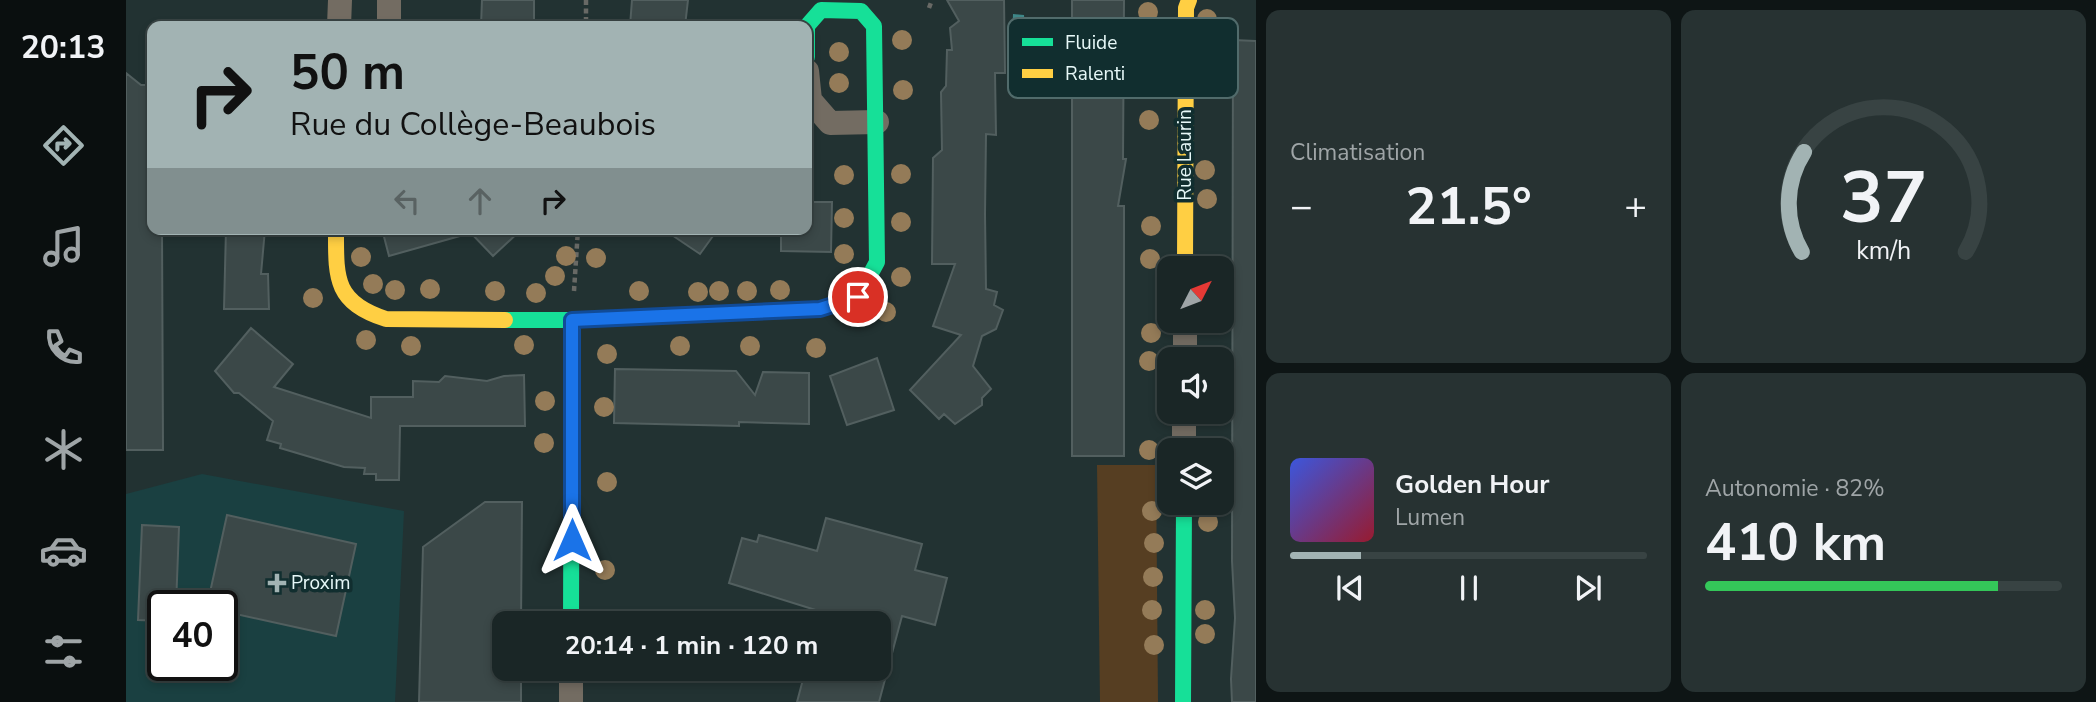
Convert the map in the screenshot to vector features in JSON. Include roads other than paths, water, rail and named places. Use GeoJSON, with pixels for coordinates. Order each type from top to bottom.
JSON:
{"type":"FeatureCollection","features":[{"type":"Feature","properties":{"kind":"street"},"geometry":{"type":"LineString","coordinates":[[339,21],[340,0]]}},
{"type":"Feature","properties":{"kind":"street"},"geometry":{"type":"LineString","coordinates":[[388,0],[389,21]]}},
{"type":"Feature","properties":{"kind":"street","name":"Rue Laurin"},"geometry":{"type":"LineString","coordinates":[[1186,18],[1189,0]]}},
{"type":"Feature","properties":{"kind":"street"},"geometry":{"type":"LineString","coordinates":[[336,235],[335,282],[346,299],[365,314],[386,319],[572,320],[820,309],[858,297],[877,261],[874,26],[860,11],[821,10],[811,21]]}},
{"type":"Feature","properties":{"kind":"street","name":"Rue Laurin"},"geometry":{"type":"LineString","coordinates":[[1185,256],[1186,98]]}},
{"type":"Feature","properties":{"kind":"street"},"geometry":{"type":"LineString","coordinates":[[812,102],[830,123],[877,122]]}},
{"type":"Feature","properties":{"kind":"street"},"geometry":{"type":"LineString","coordinates":[[571,611],[572,320]]}},
{"type":"Feature","properties":{"kind":"street"},"geometry":{"type":"LineString","coordinates":[[1183,702],[1184,515]]}},
{"type":"Feature","properties":{"kind":"street"},"geometry":{"type":"LineString","coordinates":[[571,681],[571,702]]}},
{"type":"Feature","properties":{"kind":"water"},"geometry":{"type":"Polygon","coordinates":[[[1013,14],[1024,15],[1024,18],[1013,18],[1013,14]]]}},
{"type":"Feature","properties":{"kind":"place","name":"Proxim"},"geometry":{"type":"Point","coordinates":[277,583]}}]}
